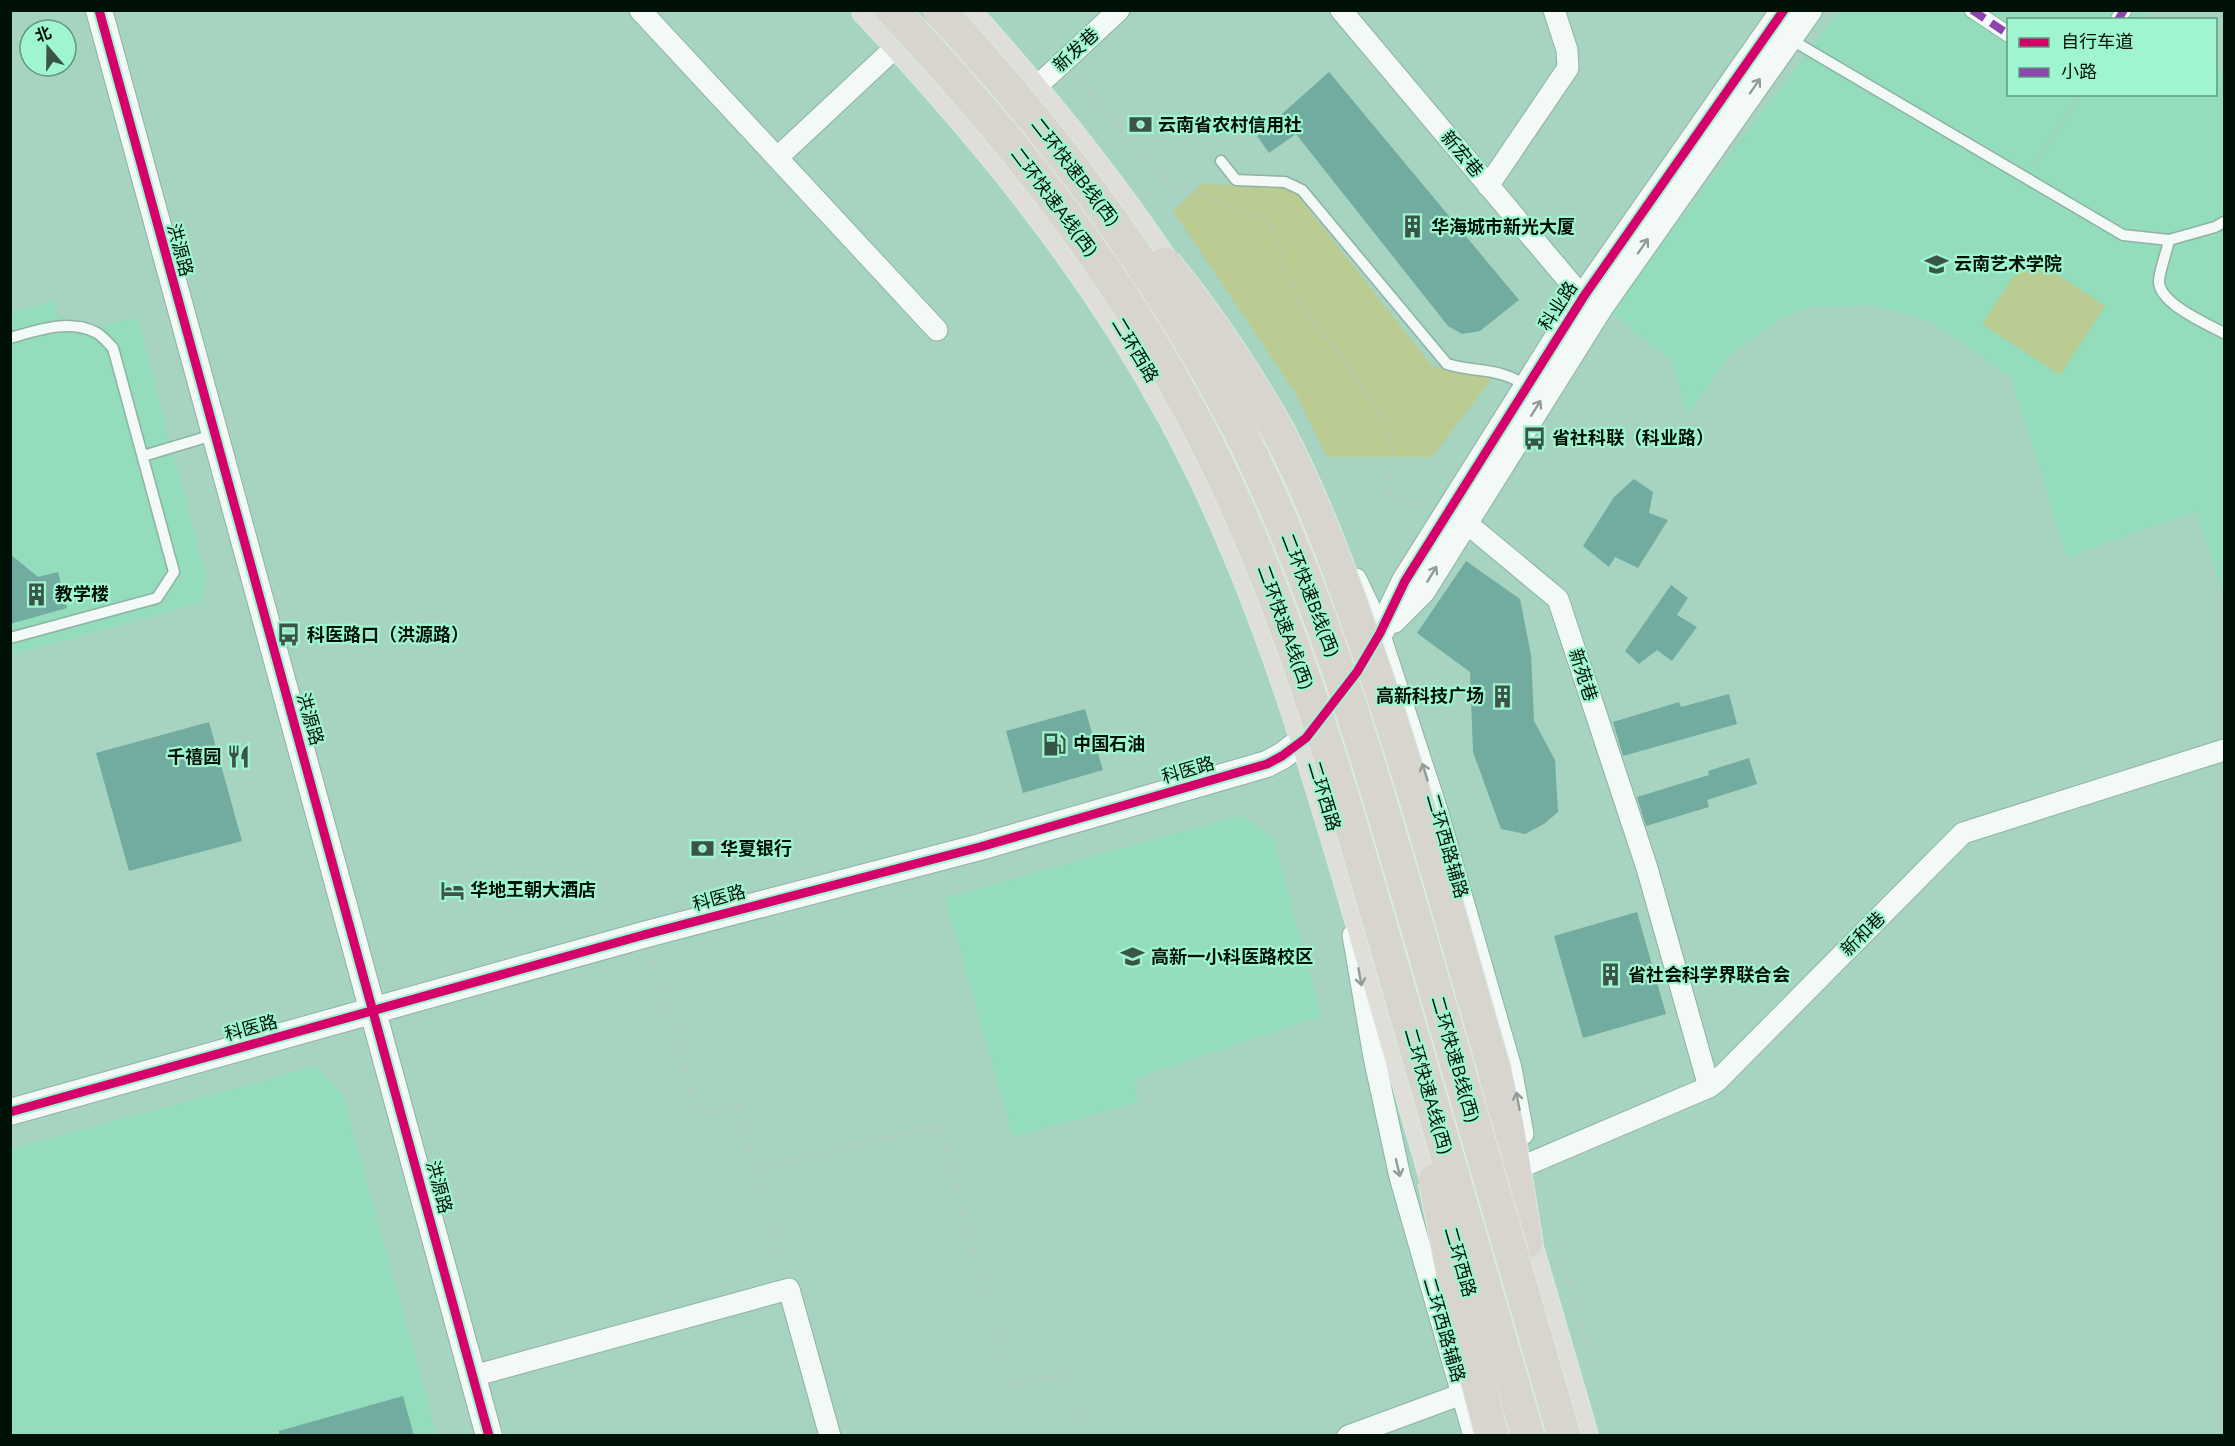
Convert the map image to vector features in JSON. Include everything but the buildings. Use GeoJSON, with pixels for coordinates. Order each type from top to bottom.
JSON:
{"type":"FeatureCollection","features":[{"type":"Feature","properties":{"kind":"highway","name":"二环快速A线(西)"},"geometry":{"type":"LineString","coordinates":[[892,10],[992,122],[1063,211],[1140,322],[1205,438],[1250,534],[1293,646],[1338,781],[1528,1436]]}},
{"type":"Feature","properties":{"kind":"highway","name":"二环快速B线(西)"},"geometry":{"type":"LineString","coordinates":[[939,10],[1047,134],[1132,247],[1186,333],[1251,454],[1296,557],[1341,677],[1377,791],[1564,1436]]}},
{"type":"Feature","properties":{"kind":"highway"},"geometry":{"type":"LineString","coordinates":[[1047,134],[1117,207],[1189,294],[1259,399],[1298,472],[1340,573],[1376,675],[1416,802],[1495,1072],[1507,1126],[1526,1242]]}},
{"type":"Feature","properties":{"kind":"highway"},"geometry":{"type":"LineString","coordinates":[[1398,988],[1411,1042],[1458,1302],[1492,1436]]}},
{"type":"Feature","properties":{"kind":"main road","name":"二环西路"},"geometry":{"type":"LineString","coordinates":[[868,10],[984,140],[1050,221],[1089,276],[1142,360],[1189,446],[1234,541],[1266,623],[1337,837],[1510,1436]]}},
{"type":"Feature","properties":{"kind":"main road"},"geometry":{"type":"LineString","coordinates":[[962,10],[1033,90],[1126,208],[1184,295],[1234,384],[1282,479],[1327,588],[1357,672],[1400,807],[1582,1436]]}},
{"type":"Feature","properties":{"kind":"street","name":"洪源路"},"geometry":{"type":"LineString","coordinates":[[99,10],[213,435],[374,1011],[489,1436]]}},
{"type":"Feature","properties":{"kind":"street"},"geometry":{"type":"LineString","coordinates":[[640,10],[937,330]]}},
{"type":"Feature","properties":{"kind":"street","name":"新发巷"},"geometry":{"type":"LineString","coordinates":[[1033,90],[1119,10]]}},
{"type":"Feature","properties":{"kind":"street","name":"新宏巷"},"geometry":{"type":"LineString","coordinates":[[1341,10],[1488,186],[1584,296]]}},
{"type":"Feature","properties":{"kind":"street"},"geometry":{"type":"LineString","coordinates":[[1488,186],[1569,68],[1567,50],[1554,10]]}},
{"type":"Feature","properties":{"kind":"street","name":"科业路"},"geometry":{"type":"LineString","coordinates":[[1380,633],[1405,580],[1584,296],[1784,10]]}},
{"type":"Feature","properties":{"kind":"street","name":"科业路"},"geometry":{"type":"LineString","coordinates":[[1380,633],[1422,591],[1600,307],[1809,10]]}},
{"type":"Feature","properties":{"kind":"street"},"geometry":{"type":"LineString","coordinates":[[1972,10],[2007,33]]}},
{"type":"Feature","properties":{"kind":"street"},"geometry":{"type":"LineString","coordinates":[[777,158],[899,44]]}},
{"type":"Feature","properties":{"kind":"street","name":"二环西路辅路"},"geometry":{"type":"LineString","coordinates":[[1282,479],[1321,526],[1346,562],[1368,603],[1380,633],[1436,807],[1511,1068],[1521,1117],[1526,1165],[1526,1242]]}},
{"type":"Feature","properties":{"kind":"street","name":"新苑巷"},"geometry":{"type":"LineString","coordinates":[[1464,521],[1558,598],[1647,868],[1709,1087]]}},
{"type":"Feature","properties":{"kind":"street","name":"科医路"},"geometry":{"type":"LineString","coordinates":[[10,1112],[647,934],[980,847],[1267,764],[1306,738],[1357,672],[1380,633]]}},
{"type":"Feature","properties":{"kind":"street","name":"新和巷"},"geometry":{"type":"LineString","coordinates":[[1526,1165],[1709,1087],[1963,833],[2224,750]]}},
{"type":"Feature","properties":{"kind":"street","name":"二环西路辅路"},"geometry":{"type":"LineString","coordinates":[[1337,837],[1362,992],[1394,1149],[1406,1201],[1474,1436]]}},
{"type":"Feature","properties":{"kind":"street"},"geometry":{"type":"LineString","coordinates":[[472,1376],[789,1289],[830,1436]]}},
{"type":"Feature","properties":{"kind":"street"},"geometry":{"type":"LineString","coordinates":[[1348,1436],[1462,1394]]}},
{"type":"Feature","properties":{"kind":"lane"},"geometry":{"type":"LineString","coordinates":[[1789,39],[2123,235],[2169,240],[2215,227],[2224,222]]}},
{"type":"Feature","properties":{"kind":"lane"},"geometry":{"type":"LineString","coordinates":[[1221,161],[1236,180],[1285,182],[1302,190],[1447,364],[1499,372],[1526,386]]}},
{"type":"Feature","properties":{"kind":"lane"},"geometry":{"type":"LineString","coordinates":[[2169,240],[2159,282],[2163,294],[2182,310],[2224,333]]}},
{"type":"Feature","properties":{"kind":"lane"},"geometry":{"type":"LineString","coordinates":[[10,338],[46,327],[73,326],[97,332],[113,348],[174,572],[157,598],[10,638]]}},
{"type":"Feature","properties":{"kind":"lane"},"geometry":{"type":"LineString","coordinates":[[143,456],[213,435]]}},
{"type":"Feature","properties":{"kind":"path"},"geometry":{"type":"LineString","coordinates":[[1066,60],[1122,132],[1177,193],[1203,192],[1231,209],[1263,215],[1277,241],[1287,274],[1300,301],[1378,408],[1393,450],[1393,462],[1385,489],[1401,505],[1426,507],[1432,499]]}},
{"type":"Feature","properties":{"kind":"path"},"geometry":{"type":"LineString","coordinates":[[2027,178],[2076,100],[2076,96]]}},
{"type":"Feature","properties":{"kind":"path"},"geometry":{"type":"LineString","coordinates":[[647,934],[696,1112],[739,1106],[789,1289]]}},
{"type":"Feature","properties":{"kind":"path"},"geometry":{"type":"LineString","coordinates":[[756,1169],[941,1125],[1011,1387],[1065,1371],[1084,1436]]}},
{"type":"Feature","properties":{"kind":"path"},"geometry":{"type":"LineString","coordinates":[[1548,1213],[1596,1372]]}},
{"type":"Feature","properties":{"kind":"shaded area","name":"云南艺术学院"},"geometry":{"type":"Polygon","coordinates":[[[1839,11],[2150,11],[2145,18],[2007,18],[2007,96],[2217,96],[2217,69],[2224,73],[2224,596],[2197,511],[2067,557],[2011,377],[1930,321],[1871,305],[1809,307],[1780,319],[1729,355],[1687,416],[1672,362],[1611,312],[1839,11]]]}},
{"type":"Feature","properties":{"kind":"shaded area"},"geometry":{"type":"Polygon","coordinates":[[[1202,184],[1291,187],[1432,366],[1493,377],[1432,457],[1327,457],[1296,394],[1173,211],[1202,184]]]}},
{"type":"Feature","properties":{"kind":"shaded area"},"geometry":{"type":"Polygon","coordinates":[[[2028,255],[2105,306],[2060,375],[1982,324],[2028,255]]]}},
{"type":"Feature","properties":{"kind":"shaded area"},"geometry":{"type":"Polygon","coordinates":[[[53,301],[58,317],[98,327],[137,317],[207,580],[200,603],[11,655],[11,313],[53,301]]]}},
{"type":"Feature","properties":{"kind":"shaded area","name":"高新一小科医路校区"},"geometry":{"type":"Polygon","coordinates":[[[1241,815],[1273,838],[1321,1016],[1142,1076],[1134,1084],[1138,1102],[1013,1137],[945,898],[1241,815]]]}},
{"type":"Feature","properties":{"kind":"shaded area"},"geometry":{"type":"Polygon","coordinates":[[[317,1066],[343,1096],[437,1435],[11,1436],[11,1149],[317,1066]]]}},
{"type":"Feature","properties":{"kind":"marked path"},"geometry":{"type":"LineString","coordinates":[[1972,10],[2007,33]]}},
{"type":"Feature","properties":{"kind":"marked path"},"geometry":{"type":"LineString","coordinates":[[2119,18],[2124,10]]}},
{"type":"Feature","properties":{"kind":"cycle path"},"geometry":{"type":"LineString","coordinates":[[99,10],[489,1436]]}},
{"type":"Feature","properties":{"kind":"cycle path"},"geometry":{"type":"LineString","coordinates":[[10,1112],[647,934],[980,847],[1267,764],[1282,756],[1306,738],[1357,672],[1380,633],[1405,581],[1584,296],[1784,10]]}},
{"type":"Feature","properties":{"kind":"place","name":"云南省农村信用社"},"geometry":{"type":"Point","coordinates":[1140,125]}},
{"type":"Feature","properties":{"kind":"place","name":"华海城市新光大厦"},"geometry":{"type":"Point","coordinates":[1413,227]}},
{"type":"Feature","properties":{"kind":"place","name":"云南艺术学院"},"geometry":{"type":"Point","coordinates":[1936,264]}},
{"type":"Feature","properties":{"kind":"place","name":"省社科联（科业路）"},"geometry":{"type":"Point","coordinates":[1534,438]}},
{"type":"Feature","properties":{"kind":"place","name":"教学楼"},"geometry":{"type":"Point","coordinates":[37,594]}},
{"type":"Feature","properties":{"kind":"place","name":"科医路口（洪源路）"},"geometry":{"type":"Point","coordinates":[289,635]}},
{"type":"Feature","properties":{"kind":"place","name":"高新科技广场"},"geometry":{"type":"Point","coordinates":[1502,696]}},
{"type":"Feature","properties":{"kind":"place","name":"中国石油"},"geometry":{"type":"Point","coordinates":[1055,744]}},
{"type":"Feature","properties":{"kind":"place","name":"千禧园"},"geometry":{"type":"Point","coordinates":[239,757]}},
{"type":"Feature","properties":{"kind":"place","name":"华夏银行"},"geometry":{"type":"Point","coordinates":[702,849]}},
{"type":"Feature","properties":{"kind":"place","name":"华地王朝大酒店"},"geometry":{"type":"Point","coordinates":[452,890]}},
{"type":"Feature","properties":{"kind":"place","name":"高新一小科医路校区"},"geometry":{"type":"Point","coordinates":[1133,957]}},
{"type":"Feature","properties":{"kind":"place","name":"省社会科学界联合会"},"geometry":{"type":"Point","coordinates":[1610,975]}}]}
